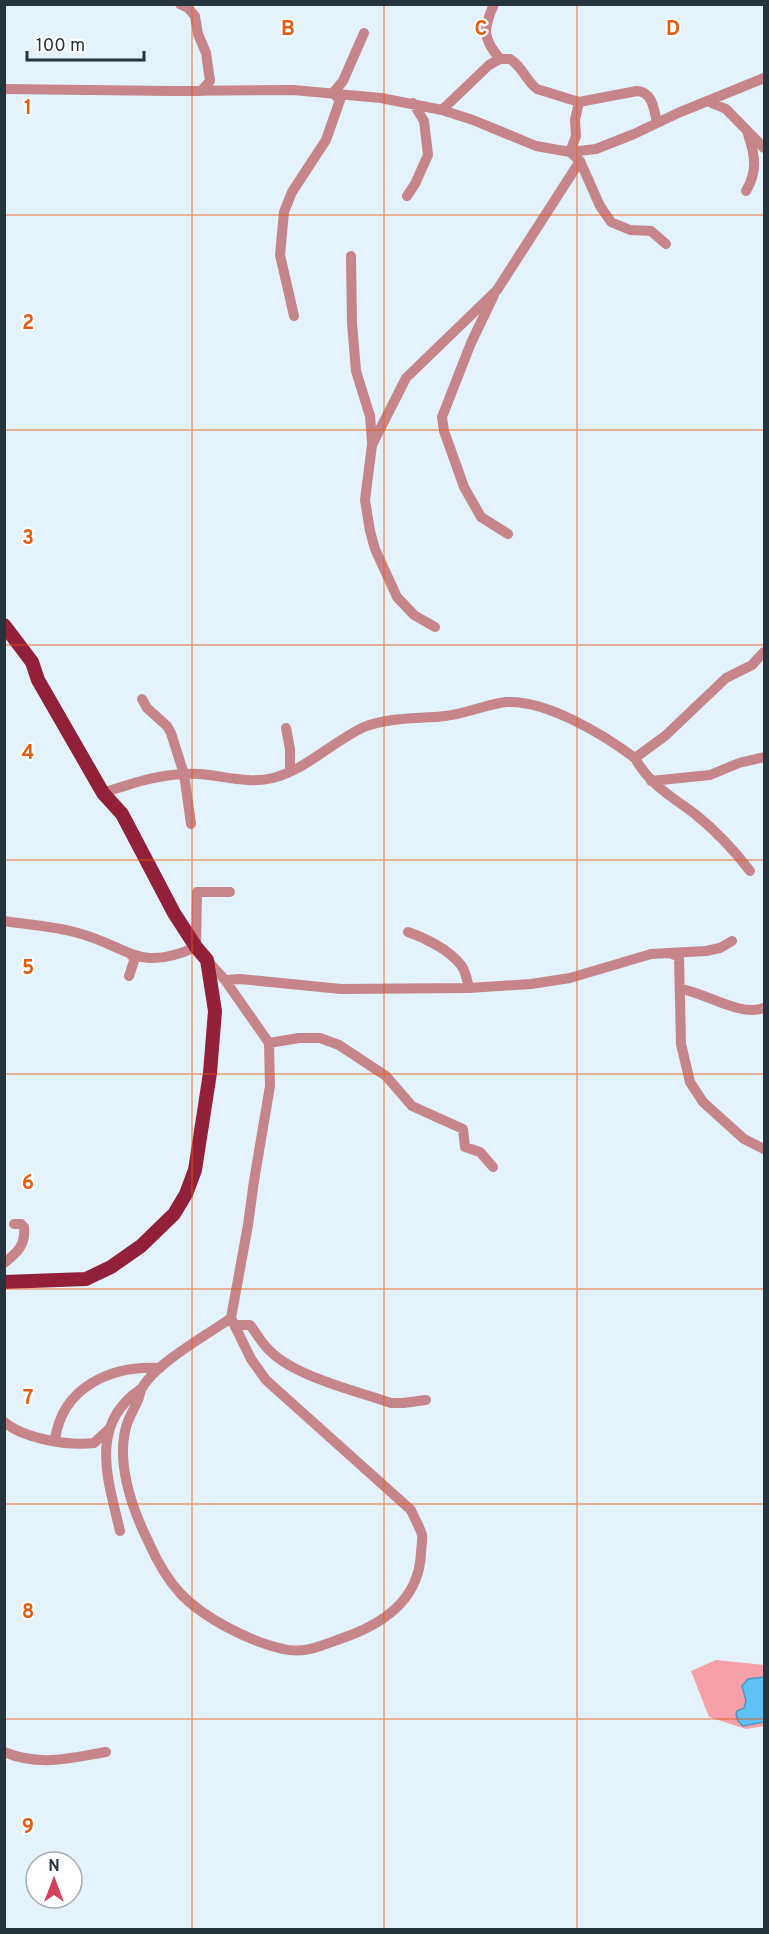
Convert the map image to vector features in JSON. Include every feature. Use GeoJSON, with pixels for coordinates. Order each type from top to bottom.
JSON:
{"type":"FeatureCollection","features":[{"type":"Feature","properties":{"kind":"main road"},"geometry":{"type":"LineString","coordinates":[[4,625],[32,662],[38,680],[103,793],[122,814],[151,872],[196,947],[207,960],[215,1011],[210,1073],[195,1170],[180,1204],[159,1230],[141,1246],[111,1267],[86,1279],[4,1282]]}},
{"type":"Feature","properties":{"kind":"street"},"geometry":{"type":"LineString","coordinates":[[180,4],[188,8],[195,16],[198,34],[206,53],[210,81],[201,91]]}},
{"type":"Feature","properties":{"kind":"street"},"geometry":{"type":"LineString","coordinates":[[494,4],[485,26],[488,42],[500,60]]}},
{"type":"Feature","properties":{"kind":"street"},"geometry":{"type":"LineString","coordinates":[[333,93],[344,81],[364,33]]}},
{"type":"Feature","properties":{"kind":"street"},"geometry":{"type":"LineString","coordinates":[[442,110],[480,72],[500,60],[514,61],[537,89],[579,102],[644,91],[650,96],[657,123]]}},
{"type":"Feature","properties":{"kind":"street"},"geometry":{"type":"LineString","coordinates":[[4,89],[201,91],[254,89],[333,93],[412,103],[442,110],[536,146],[570,152],[596,149],[765,78]]}},
{"type":"Feature","properties":{"kind":"street"},"geometry":{"type":"LineString","coordinates":[[294,316],[280,255],[284,212],[292,192],[318,154],[330,129],[340,100],[333,93]]}},
{"type":"Feature","properties":{"kind":"street"},"geometry":{"type":"LineString","coordinates":[[708,101],[726,109],[748,134],[765,148]]}},
{"type":"Feature","properties":{"kind":"street"},"geometry":{"type":"LineString","coordinates":[[570,152],[576,136],[575,120],[579,102]]}},
{"type":"Feature","properties":{"kind":"street"},"geometry":{"type":"LineString","coordinates":[[407,196],[420,175],[428,155],[424,121],[412,103]]}},
{"type":"Feature","properties":{"kind":"street"},"geometry":{"type":"LineString","coordinates":[[746,191],[755,170],[754,151],[748,134]]}},
{"type":"Feature","properties":{"kind":"street"},"geometry":{"type":"LineString","coordinates":[[570,152],[580,161],[600,206],[611,222],[630,230],[651,231],[666,244]]}},
{"type":"Feature","properties":{"kind":"street"},"geometry":{"type":"LineString","coordinates":[[508,534],[481,517],[464,487],[444,431],[442,417],[471,343],[496,290],[580,161]]}},
{"type":"Feature","properties":{"kind":"street"},"geometry":{"type":"LineString","coordinates":[[351,256],[352,323],[356,371],[370,416],[372,445],[365,500],[370,531],[375,549],[397,597],[414,615],[435,627]]}},
{"type":"Feature","properties":{"kind":"street"},"geometry":{"type":"LineString","coordinates":[[372,445],[406,378],[496,290]]}},
{"type":"Feature","properties":{"kind":"street"},"geometry":{"type":"LineString","coordinates":[[752,665],[765,652]]}},
{"type":"Feature","properties":{"kind":"street"},"geometry":{"type":"LineString","coordinates":[[635,758],[665,736],[726,678],[752,665],[765,663]]}},
{"type":"Feature","properties":{"kind":"street"},"geometry":{"type":"LineString","coordinates":[[142,699],[147,708],[167,726],[171,733],[184,774],[191,824]]}},
{"type":"Feature","properties":{"kind":"street"},"geometry":{"type":"LineString","coordinates":[[103,793],[156,776],[184,774],[250,780],[271,778],[291,771],[343,738],[378,722],[460,715],[514,702],[550,711],[580,723],[619,746],[635,758],[651,781],[711,827],[728,843],[750,871]]}},
{"type":"Feature","properties":{"kind":"street"},"geometry":{"type":"LineString","coordinates":[[286,728],[291,749],[291,771]]}},
{"type":"Feature","properties":{"kind":"street"},"geometry":{"type":"LineString","coordinates":[[651,781],[710,775],[739,763],[765,757]]}},
{"type":"Feature","properties":{"kind":"street"},"geometry":{"type":"LineString","coordinates":[[130,954],[153,959],[179,954],[196,947],[197,892],[230,892]]}},
{"type":"Feature","properties":{"kind":"street"},"geometry":{"type":"LineString","coordinates":[[4,921],[51,926],[98,938],[135,958],[129,976]]}},
{"type":"Feature","properties":{"kind":"street"},"geometry":{"type":"LineString","coordinates":[[408,932],[420,936],[452,957],[461,966],[469,988]]}},
{"type":"Feature","properties":{"kind":"street"},"geometry":{"type":"LineString","coordinates":[[225,980],[240,979],[341,989],[469,988],[531,984],[570,978],[651,954],[713,950],[732,941]]}},
{"type":"Feature","properties":{"kind":"street"},"geometry":{"type":"LineString","coordinates":[[670,953],[680,957],[681,1044],[690,1082],[703,1102],[744,1139],[765,1149]]}},
{"type":"Feature","properties":{"kind":"street"},"geometry":{"type":"LineString","coordinates":[[141,1389],[128,1423],[124,1451],[128,1490],[139,1523],[159,1565],[180,1593],[213,1619],[253,1638],[290,1650],[314,1648],[356,1634],[393,1612],[411,1592],[420,1563],[422,1535],[411,1510],[266,1380],[251,1359],[233,1321],[270,1086],[269,1043],[225,980],[207,960]]}},
{"type":"Feature","properties":{"kind":"street"},"geometry":{"type":"LineString","coordinates":[[681,989],[709,996],[735,1007],[750,1010],[765,1008]]}},
{"type":"Feature","properties":{"kind":"street"},"geometry":{"type":"LineString","coordinates":[[269,1043],[299,1038],[320,1038],[339,1045],[386,1076],[412,1106],[462,1129],[465,1147],[480,1152],[493,1167]]}},
{"type":"Feature","properties":{"kind":"street"},"geometry":{"type":"LineString","coordinates":[[4,1263],[20,1250],[24,1236],[24,1227],[21,1224],[14,1224]]}},
{"type":"Feature","properties":{"kind":"street"},"geometry":{"type":"LineString","coordinates":[[120,1531],[106,1477],[109,1429],[114,1416],[123,1403],[141,1389],[160,1368],[233,1321],[250,1325],[272,1353],[297,1369],[320,1379],[391,1403],[426,1400]]}},
{"type":"Feature","properties":{"kind":"street"},"geometry":{"type":"LineString","coordinates":[[55,1440],[57,1425],[63,1411],[83,1389],[96,1380],[140,1367],[160,1368]]}},
{"type":"Feature","properties":{"kind":"street"},"geometry":{"type":"LineString","coordinates":[[4,1422],[19,1432],[65,1442],[94,1443],[109,1429]]}},
{"type":"Feature","properties":{"kind":"street"},"geometry":{"type":"LineString","coordinates":[[4,1752],[35,1761],[106,1752]]}},
{"type":"Feature","properties":{"kind":"shaded area"},"geometry":{"type":"Polygon","coordinates":[[[716,1660],[764,1665],[764,1726],[746,1729],[709,1717],[691,1671],[716,1660]]]}},
{"type":"Feature","properties":{"kind":"water"},"geometry":{"type":"Polygon","coordinates":[[[764,1677],[764,1722],[743,1726],[736,1714],[744,1708],[746,1701],[742,1686],[748,1679],[764,1677]]]}}]}
